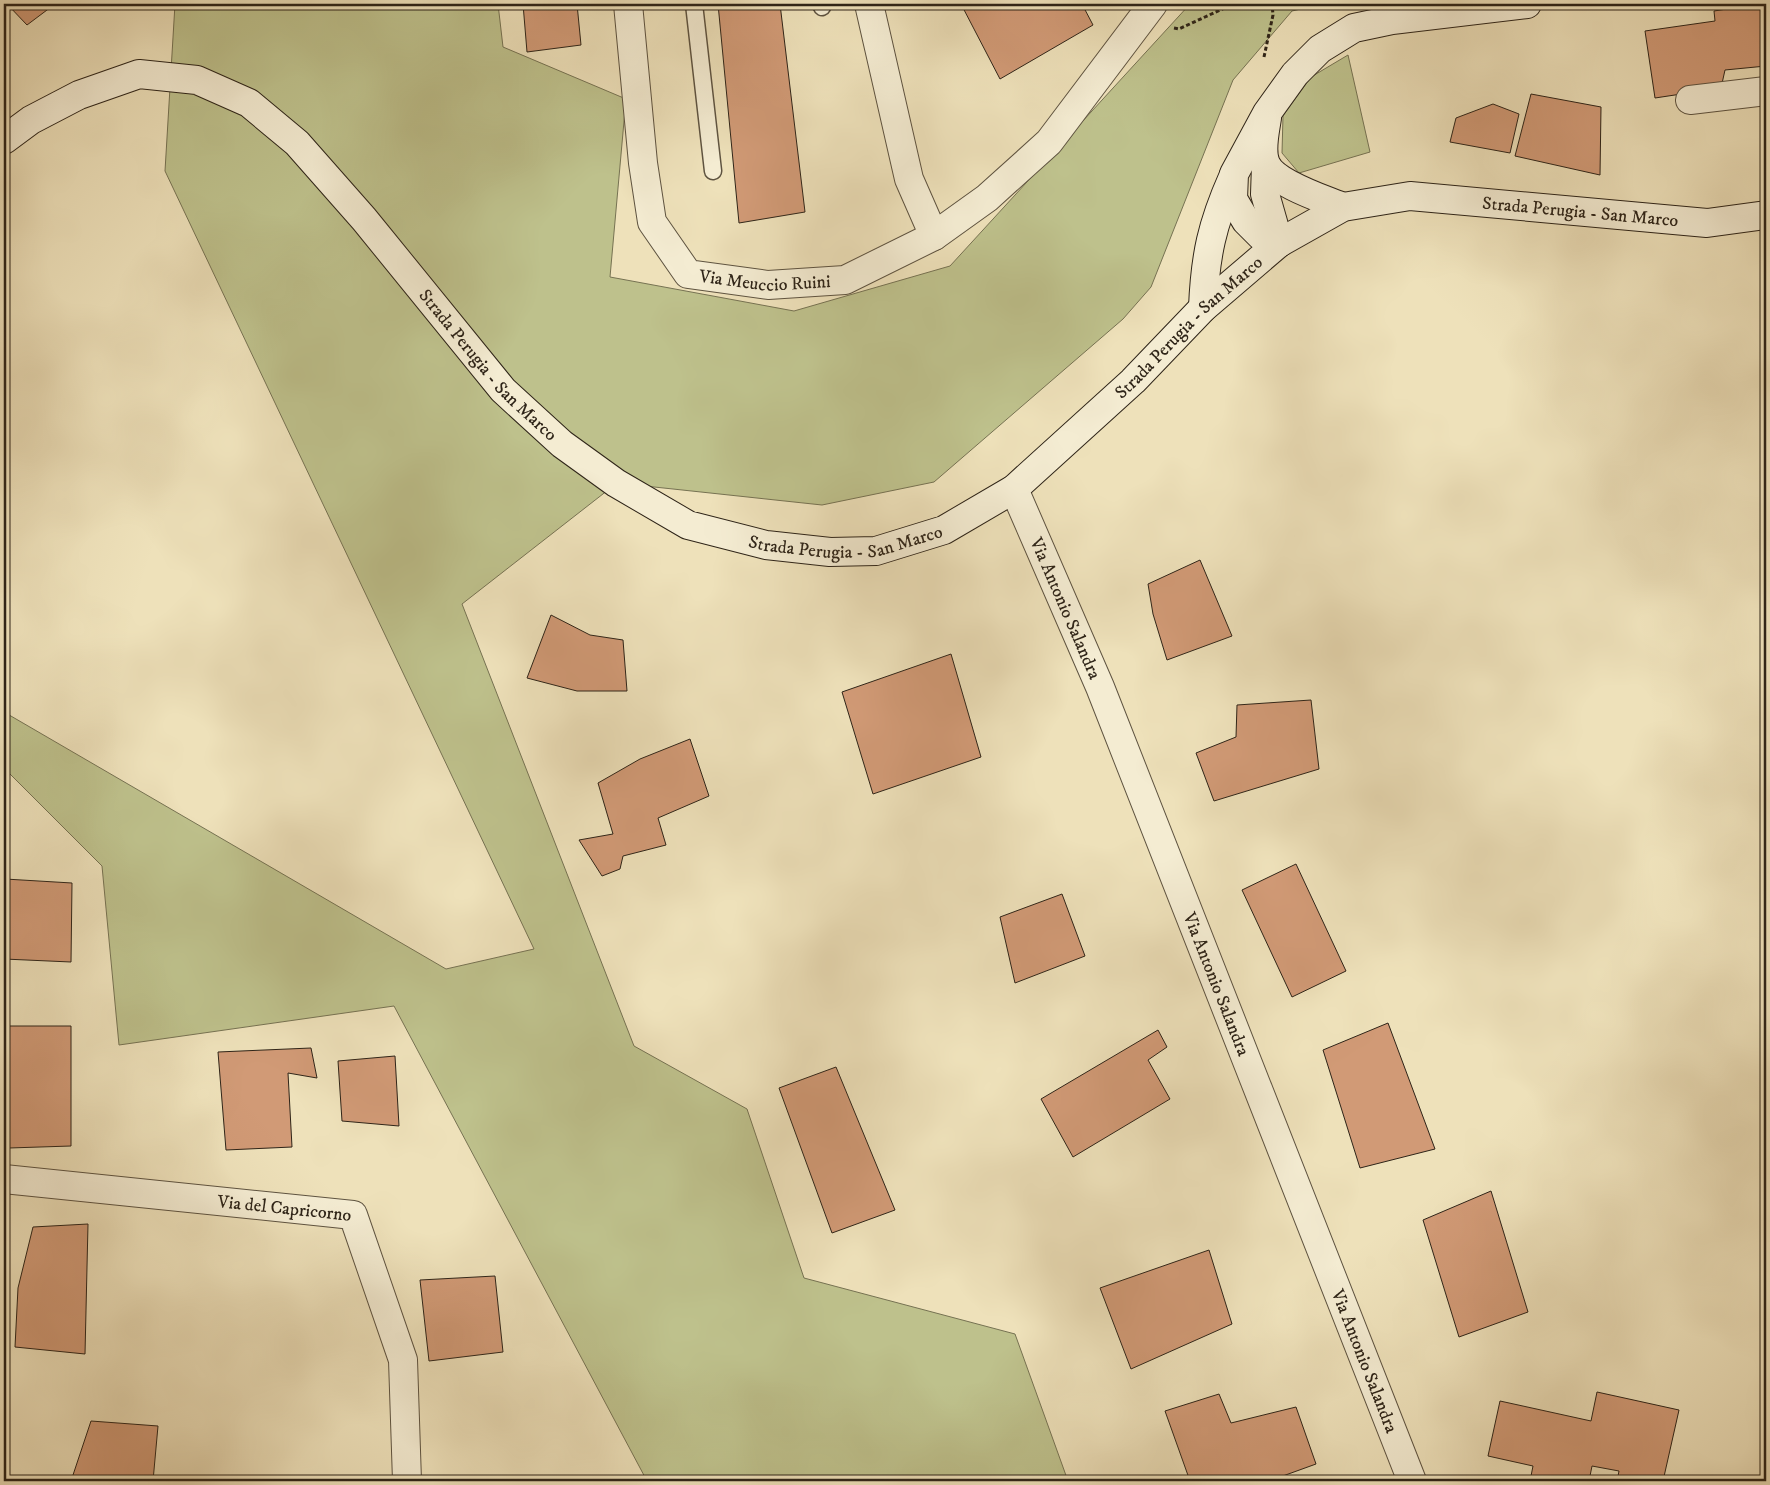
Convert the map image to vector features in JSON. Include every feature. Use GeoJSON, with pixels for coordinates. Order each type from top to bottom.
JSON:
{"type":"FeatureCollection","features":[{"type":"Feature","properties":{"kind":"street","name":"Via Meuccio Ruini"},"geometry":{"type":"LineString","coordinates":[[628,4],[643,163],[652,222],[688,274],[768,285],[845,280],[934,236],[987,198],[1049,142],[1147,11]]}},
{"type":"Feature","properties":{"kind":"street"},"geometry":{"type":"LineString","coordinates":[[869,4],[910,179],[934,236]]}},
{"type":"Feature","properties":{"kind":"street"},"geometry":{"type":"LineString","coordinates":[[1203,308],[1205,265],[1217,212],[1234,174],[1267,113],[1294,74],[1320,49],[1354,28],[1392,20],[1527,4]]}},
{"type":"Feature","properties":{"kind":"street","name":"Strada Perugia - San Marco"},"geometry":{"type":"LineString","coordinates":[[4,140],[31,120],[80,95],[139,74],[197,80],[249,103],[297,143],[352,205],[502,390],[562,444],[616,483],[688,525],[766,544],[830,552],[876,551],[944,530],[1014,489],[1133,380],[1203,308],[1279,243],[1343,207],[1410,196],[1707,223],[1766,215]]}},
{"type":"Feature","properties":{"kind":"street"},"geometry":{"type":"LineString","coordinates":[[1690,100],[1766,91]]}},
{"type":"Feature","properties":{"kind":"street"},"geometry":{"type":"LineString","coordinates":[[1267,113],[1264,143],[1266,194],[1279,243]]}},
{"type":"Feature","properties":{"kind":"street"},"geometry":{"type":"LineString","coordinates":[[1266,165],[1281,180],[1343,207]]}},
{"type":"Feature","properties":{"kind":"street"},"geometry":{"type":"LineString","coordinates":[[1234,174],[1233,199],[1246,221],[1261,236],[1279,243]]}},
{"type":"Feature","properties":{"kind":"street","name":"Via Antonio Salandra"},"geometry":{"type":"LineString","coordinates":[[1014,489],[1100,687],[1412,1481]]}},
{"type":"Feature","properties":{"kind":"street","name":"Via del Capricorno"},"geometry":{"type":"LineString","coordinates":[[4,1179],[353,1215],[403,1360],[407,1481]]}},
{"type":"Feature","properties":{"kind":"lane"},"geometry":{"type":"LineString","coordinates":[[694,4],[713,171]]}},
{"type":"Feature","properties":{"kind":"path"},"geometry":{"type":"LineString","coordinates":[[1147,11],[1179,29],[1233,4]]}},
{"type":"Feature","properties":{"kind":"path"},"geometry":{"type":"LineString","coordinates":[[1264,57],[1273,15],[1272,4]]}},
{"type":"Feature","properties":{"kind":"green space"},"geometry":{"type":"Polygon","coordinates":[[[175,4],[498,4],[503,47],[626,99],[610,277],[794,311],[950,266],[1190,4],[1322,4],[1292,11],[1233,80],[1151,287],[1123,319],[934,482],[822,505],[617,483],[462,604],[634,1046],[747,1109],[804,1278],[1015,1334],[1068,1481],[647,1481],[394,1006],[119,1045],[102,866],[4,768],[4,712],[446,969],[534,949],[165,171],[175,4]]]}},
{"type":"Feature","properties":{"kind":"green space"},"geometry":{"type":"Polygon","coordinates":[[[1348,55],[1370,152],[1299,173],[1282,153],[1283,116],[1311,77],[1348,55]]]}},
{"type":"Feature","properties":{"kind":"building"},"geometry":{"type":"Polygon","coordinates":[[[7,4],[55,4],[27,25],[7,4]]]}},
{"type":"Feature","properties":{"kind":"building"},"geometry":{"type":"Polygon","coordinates":[[[523,4],[577,4],[581,45],[527,52],[523,4]]]}},
{"type":"Feature","properties":{"kind":"building"},"geometry":{"type":"Polygon","coordinates":[[[718,4],[780,4],[805,212],[739,223],[718,4]]]}},
{"type":"Feature","properties":{"kind":"building"},"geometry":{"type":"Polygon","coordinates":[[[961,4],[1082,4],[1093,25],[1000,79],[961,4]]]}},
{"type":"Feature","properties":{"kind":"building"},"geometry":{"type":"Polygon","coordinates":[[[1766,4],[1766,66],[1725,70],[1721,88],[1655,98],[1645,31],[1715,21],[1714,11],[1766,4]]]}},
{"type":"Feature","properties":{"kind":"building"},"geometry":{"type":"Polygon","coordinates":[[[1531,94],[1601,107],[1600,175],[1515,156],[1531,94]]]}},
{"type":"Feature","properties":{"kind":"building"},"geometry":{"type":"Polygon","coordinates":[[[1493,104],[1519,114],[1510,153],[1450,142],[1456,118],[1493,104]]]}},
{"type":"Feature","properties":{"kind":"building"},"geometry":{"type":"Polygon","coordinates":[[[1200,560],[1232,636],[1167,660],[1153,614],[1148,584],[1200,560]]]}},
{"type":"Feature","properties":{"kind":"building"},"geometry":{"type":"Polygon","coordinates":[[[551,615],[590,635],[623,640],[627,691],[577,691],[527,678],[551,615]]]}},
{"type":"Feature","properties":{"kind":"building"},"geometry":{"type":"Polygon","coordinates":[[[951,654],[981,757],[873,794],[842,692],[951,654]]]}},
{"type":"Feature","properties":{"kind":"building"},"geometry":{"type":"Polygon","coordinates":[[[1311,700],[1319,769],[1214,801],[1196,753],[1236,737],[1237,705],[1311,700]]]}},
{"type":"Feature","properties":{"kind":"building"},"geometry":{"type":"Polygon","coordinates":[[[690,739],[709,796],[658,818],[666,845],[623,856],[620,869],[602,876],[579,840],[613,834],[598,783],[640,759],[690,739]]]}},
{"type":"Feature","properties":{"kind":"building"},"geometry":{"type":"Polygon","coordinates":[[[1296,864],[1346,971],[1292,997],[1242,890],[1296,864]]]}},
{"type":"Feature","properties":{"kind":"building"},"geometry":{"type":"Polygon","coordinates":[[[5,879],[72,883],[71,962],[4,959],[5,879]]]}},
{"type":"Feature","properties":{"kind":"building"},"geometry":{"type":"Polygon","coordinates":[[[1062,894],[1085,956],[1015,983],[1000,917],[1062,894]]]}},
{"type":"Feature","properties":{"kind":"building"},"geometry":{"type":"Polygon","coordinates":[[[1388,1023],[1435,1149],[1360,1168],[1323,1050],[1388,1023]]]}},
{"type":"Feature","properties":{"kind":"building"},"geometry":{"type":"Polygon","coordinates":[[[6,1026],[71,1026],[71,1146],[9,1148],[6,1026]]]}},
{"type":"Feature","properties":{"kind":"building"},"geometry":{"type":"Polygon","coordinates":[[[1158,1030],[1167,1047],[1148,1060],[1170,1099],[1073,1157],[1041,1099],[1158,1030]]]}},
{"type":"Feature","properties":{"kind":"building"},"geometry":{"type":"Polygon","coordinates":[[[311,1048],[317,1078],[288,1073],[292,1147],[226,1150],[218,1052],[311,1048]]]}},
{"type":"Feature","properties":{"kind":"building"},"geometry":{"type":"Polygon","coordinates":[[[395,1056],[399,1126],[342,1121],[338,1061],[395,1056]]]}},
{"type":"Feature","properties":{"kind":"building"},"geometry":{"type":"Polygon","coordinates":[[[836,1067],[895,1210],[832,1233],[779,1088],[836,1067]]]}},
{"type":"Feature","properties":{"kind":"building"},"geometry":{"type":"Polygon","coordinates":[[[1491,1191],[1528,1312],[1459,1337],[1423,1220],[1491,1191]]]}},
{"type":"Feature","properties":{"kind":"building"},"geometry":{"type":"Polygon","coordinates":[[[88,1224],[85,1354],[15,1347],[18,1288],[33,1227],[88,1224]]]}},
{"type":"Feature","properties":{"kind":"building"},"geometry":{"type":"Polygon","coordinates":[[[1209,1250],[1232,1324],[1131,1369],[1100,1288],[1209,1250]]]}},
{"type":"Feature","properties":{"kind":"building"},"geometry":{"type":"Polygon","coordinates":[[[495,1276],[503,1352],[429,1361],[420,1280],[495,1276]]]}},
{"type":"Feature","properties":{"kind":"building"},"geometry":{"type":"Polygon","coordinates":[[[1597,1392],[1679,1410],[1663,1481],[1617,1481],[1619,1471],[1592,1466],[1589,1481],[1530,1481],[1533,1466],[1488,1456],[1500,1401],[1591,1421],[1597,1392]]]}},
{"type":"Feature","properties":{"kind":"building"},"geometry":{"type":"Polygon","coordinates":[[[1219,1394],[1231,1423],[1296,1407],[1316,1464],[1269,1481],[1190,1481],[1165,1411],[1219,1394]]]}},
{"type":"Feature","properties":{"kind":"building"},"geometry":{"type":"Polygon","coordinates":[[[91,1421],[158,1426],[153,1481],[71,1481],[91,1421]]]}}]}
